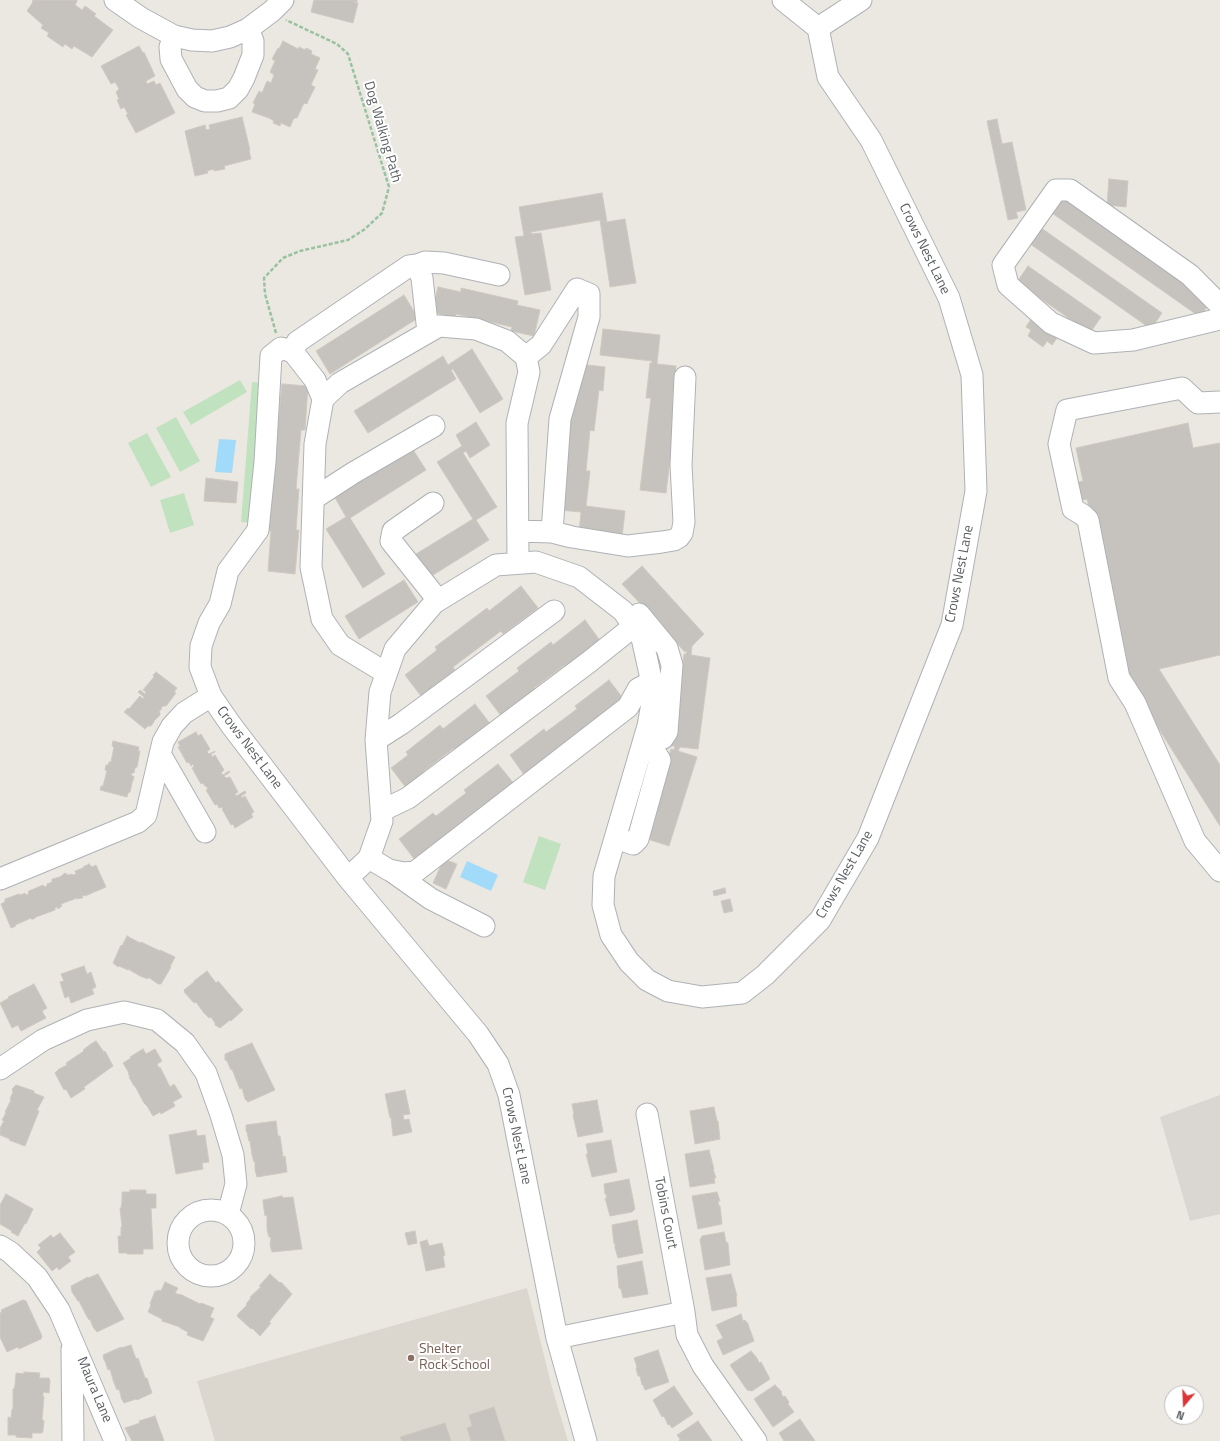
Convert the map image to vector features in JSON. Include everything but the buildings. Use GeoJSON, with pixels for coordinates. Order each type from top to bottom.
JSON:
{"type":"FeatureCollection","features":[{"type":"Feature","properties":{"kind":"street"},"geometry":{"type":"LineString","coordinates":[[115,0],[141,18],[174,36],[192,40],[212,41],[230,37],[248,29],[278,5]]}},
{"type":"Feature","properties":{"kind":"street"},"geometry":{"type":"LineString","coordinates":[[783,0],[818,28],[861,0]]}},
{"type":"Feature","properties":{"kind":"street","name":"Crows Nest Lane"},"geometry":{"type":"LineString","coordinates":[[348,878],[369,858],[382,821],[376,740],[380,692],[395,649],[434,603],[496,564],[536,562],[579,577],[623,612],[642,638],[654,692],[644,741],[604,876],[603,905],[611,935],[629,962],[647,980],[668,991],[702,997],[742,993],[765,975],[820,920],[868,838],[952,625],[976,491],[972,375],[949,298],[871,140],[828,77],[818,28]]}},
{"type":"Feature","properties":{"kind":"street"},"geometry":{"type":"LineString","coordinates":[[174,36],[170,47],[171,59],[186,90],[195,97],[205,101],[217,101],[229,98],[238,89],[244,78],[253,55],[253,41],[248,29]]}},
{"type":"Feature","properties":{"kind":"street"},"geometry":{"type":"LineString","coordinates":[[1220,305],[1190,275],[1070,190],[1056,190],[1003,265],[1008,285],[1051,322],[1094,343],[1133,340],[1220,319]]}},
{"type":"Feature","properties":{"kind":"street","name":"Crows Nest Lane"},"geometry":{"type":"LineString","coordinates":[[498,275],[444,263],[425,262],[409,266],[287,350],[271,356],[265,462],[258,530],[228,572],[220,604],[209,623],[201,646],[200,668],[210,696],[231,725],[348,878],[478,1034],[498,1064],[508,1094],[557,1338],[586,1441]]}},
{"type":"Feature","properties":{"kind":"street"},"geometry":{"type":"LineString","coordinates":[[417,265],[422,278],[428,332]]}},
{"type":"Feature","properties":{"kind":"street"},"geometry":{"type":"LineString","coordinates":[[526,357],[541,345],[577,289],[589,294],[589,317],[560,419],[552,532]]}},
{"type":"Feature","properties":{"kind":"street"},"geometry":{"type":"LineString","coordinates":[[323,399],[340,382],[439,326],[476,329],[507,340],[526,357],[529,372],[517,423],[518,563]]}},
{"type":"Feature","properties":{"kind":"street"},"geometry":{"type":"LineString","coordinates":[[287,350],[315,380],[323,399],[315,444],[311,567],[322,619],[340,645],[386,673]]}},
{"type":"Feature","properties":{"kind":"street"},"geometry":{"type":"LineString","coordinates":[[518,530],[552,532],[572,537],[628,546],[674,540],[679,537],[682,533],[684,522],[681,465],[685,377]]}},
{"type":"Feature","properties":{"kind":"street"},"geometry":{"type":"LineString","coordinates":[[1220,402],[1198,404],[1182,388],[1067,410],[1059,444],[1073,509],[1088,520],[1119,678],[1135,703],[1195,841],[1220,871]]}},
{"type":"Feature","properties":{"kind":"street"},"geometry":{"type":"LineString","coordinates":[[313,499],[353,473],[434,426]]}},
{"type":"Feature","properties":{"kind":"street"},"geometry":{"type":"LineString","coordinates":[[432,503],[393,531],[391,541],[438,600]]}},
{"type":"Feature","properties":{"kind":"street"},"geometry":{"type":"LineString","coordinates":[[614,605],[621,601],[629,603],[667,648],[671,660],[672,665],[667,732],[662,738],[644,741]]}},
{"type":"Feature","properties":{"kind":"street"},"geometry":{"type":"LineString","coordinates":[[376,740],[401,724],[554,611]]}},
{"type":"Feature","properties":{"kind":"street"},"geometry":{"type":"LineString","coordinates":[[381,811],[408,798],[589,662],[634,626]]}},
{"type":"Feature","properties":{"kind":"street"},"geometry":{"type":"LineString","coordinates":[[389,870],[404,873],[415,872],[628,707],[650,672],[671,660]]}},
{"type":"Feature","properties":{"kind":"street"},"geometry":{"type":"LineString","coordinates":[[0,879],[138,822],[146,815],[163,742],[172,726],[184,713],[210,696]]}},
{"type":"Feature","properties":{"kind":"street"},"geometry":{"type":"LineString","coordinates":[[160,754],[205,832]]}},
{"type":"Feature","properties":{"kind":"street"},"geometry":{"type":"LineString","coordinates":[[369,858],[431,899],[484,926]]}},
{"type":"Feature","properties":{"kind":"street"},"geometry":{"type":"LineString","coordinates":[[0,1069],[43,1040],[87,1020],[124,1012],[157,1020],[185,1043],[206,1073],[221,1115],[233,1156],[236,1184],[228,1214]]}},
{"type":"Feature","properties":{"kind":"street","name":"Tobins Court"},"geometry":{"type":"LineString","coordinates":[[647,1114],[687,1335],[703,1366],[756,1441]]}},
{"type":"Feature","properties":{"kind":"street","name":"Maura Lane"},"geometry":{"type":"LineString","coordinates":[[0,1246],[10,1252],[37,1277],[59,1310],[115,1441]]}},
{"type":"Feature","properties":{"kind":"street"},"geometry":{"type":"LineString","coordinates":[[557,1338],[684,1312]]}},
{"type":"Feature","properties":{"kind":"street","name":"Maura Lane"},"geometry":{"type":"LineString","coordinates":[[72,1338],[73,1441]]}},
{"type":"Feature","properties":{"kind":"path","name":"Dog Walking Path"},"geometry":{"type":"LineString","coordinates":[[278,5],[280,17],[336,44],[348,54],[390,187],[382,213],[365,229],[348,240],[300,251],[282,258],[264,278],[268,307],[287,350]]}},
{"type":"Feature","properties":{"kind":"shaded area"},"geometry":{"type":"Polygon","coordinates":[[[1220,1095],[1220,1214],[1190,1221],[1160,1117],[1220,1095]]]}},
{"type":"Feature","properties":{"kind":"shaded area","name":"Shelter Rock School"},"geometry":{"type":"Polygon","coordinates":[[[527,1288],[553,1391],[568,1441],[215,1441],[197,1381],[527,1288]]]}},
{"type":"Feature","properties":{"kind":"green space"},"geometry":{"type":"Polygon","coordinates":[[[240,380],[247,392],[191,425],[183,412],[240,380]]]}},
{"type":"Feature","properties":{"kind":"green space"},"geometry":{"type":"Polygon","coordinates":[[[252,382],[265,383],[254,523],[241,522],[252,382]]]}},
{"type":"Feature","properties":{"kind":"green space"},"geometry":{"type":"Polygon","coordinates":[[[176,417],[200,461],[180,472],[156,428],[176,417]]]}},
{"type":"Feature","properties":{"kind":"green space"},"geometry":{"type":"Polygon","coordinates":[[[147,433],[171,477],[151,487],[128,443],[147,433]]]}},
{"type":"Feature","properties":{"kind":"green space"},"geometry":{"type":"Polygon","coordinates":[[[184,493],[194,525],[170,533],[160,500],[184,493]]]}},
{"type":"Feature","properties":{"kind":"green space"},"geometry":{"type":"Polygon","coordinates":[[[539,836],[561,844],[545,890],[523,882],[539,836]]]}},
{"type":"Feature","properties":{"kind":"water"},"geometry":{"type":"Polygon","coordinates":[[[219,439],[236,440],[232,473],[215,472],[219,439]]]}},
{"type":"Feature","properties":{"kind":"water"},"geometry":{"type":"Polygon","coordinates":[[[467,861],[498,875],[491,891],[460,877],[467,861]]]}},
{"type":"Feature","properties":{"kind":"place","name":"Shelter Rock School"},"geometry":{"type":"Point","coordinates":[411,1358]}}]}
